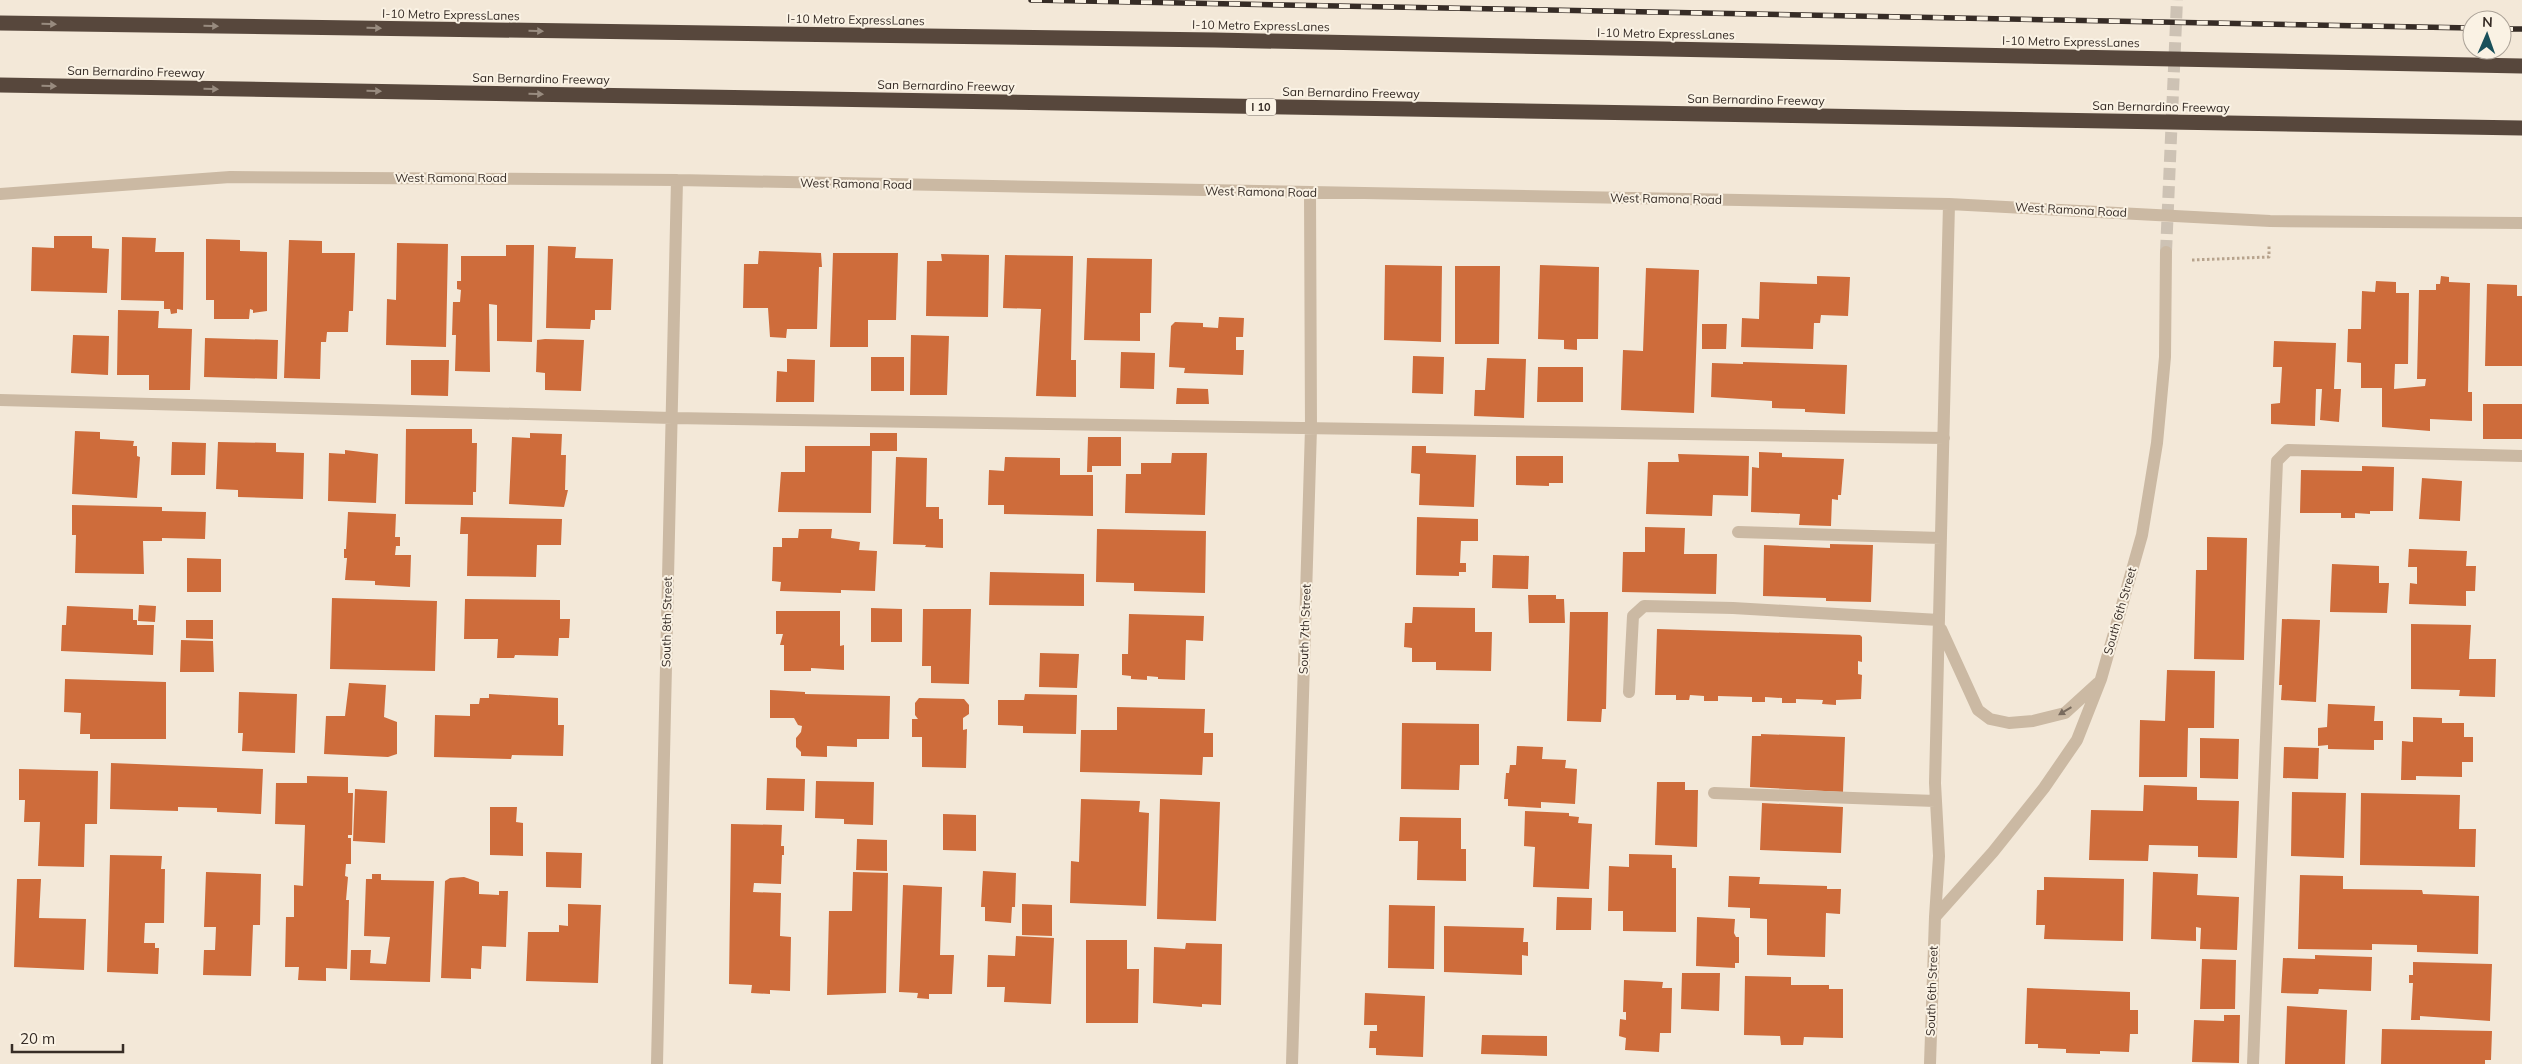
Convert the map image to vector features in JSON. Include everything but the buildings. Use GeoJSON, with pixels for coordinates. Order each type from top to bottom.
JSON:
{"type":"FeatureCollection","features":[{"type":"Feature","properties":{"kind":"highway","name":"I-10 Metro ExpressLanes"},"geometry":{"type":"LineString","coordinates":[[0,23],[1215,40],[2522,66]]}},
{"type":"Feature","properties":{"kind":"highway","name":"San Bernardino Freeway"},"geometry":{"type":"LineString","coordinates":[[0,85],[2522,128]]}},
{"type":"Feature","properties":{"kind":"street","name":"West Ramona Road"},"geometry":{"type":"LineString","coordinates":[[0,194],[230,177],[677,180],[1949,204],[2270,221],[2522,223]]}},
{"type":"Feature","properties":{"kind":"street","name":"South 8th Street"},"geometry":{"type":"LineString","coordinates":[[657,1064],[677,180]]}},
{"type":"Feature","properties":{"kind":"street","name":"South 7th Street"},"geometry":{"type":"LineString","coordinates":[[1292,1064],[1312,428],[1310,193]]}},
{"type":"Feature","properties":{"kind":"street","name":"South 6th Street"},"geometry":{"type":"LineString","coordinates":[[1930,1064],[1939,856],[1935,801],[1949,204]]}},
{"type":"Feature","properties":{"kind":"street","name":"South 6th Street"},"geometry":{"type":"LineString","coordinates":[[1935,917],[1993,852],[2044,788],[2077,740],[2101,679],[2142,535],[2157,443],[2165,356],[2166,256]]}},
{"type":"Feature","properties":{"kind":"street"},"geometry":{"type":"LineString","coordinates":[[0,400],[672,418],[1944,438]]}},
{"type":"Feature","properties":{"kind":"street"},"geometry":{"type":"LineString","coordinates":[[2253,1064],[2277,461],[2288,450],[2522,456]]}},
{"type":"Feature","properties":{"kind":"street"},"geometry":{"type":"LineString","coordinates":[[1738,532],[1941,538]]}},
{"type":"Feature","properties":{"kind":"street"},"geometry":{"type":"LineString","coordinates":[[1629,692],[1633,616],[1644,606],[1733,608],[1939,623],[1978,710],[1990,719],[2008,723],[2033,721],[2065,713],[2101,679]]}},
{"type":"Feature","properties":{"kind":"street"},"geometry":{"type":"LineString","coordinates":[[1714,793],[1935,801]]}},
{"type":"Feature","properties":{"kind":"path"},"geometry":{"type":"LineString","coordinates":[[2166,256],[2269,257],[2270,221]]}},
{"type":"Feature","properties":{"kind":"tunnel"},"geometry":{"type":"LineString","coordinates":[[2166,252],[2177,0]]}},
{"type":"Feature","properties":{"kind":"railway"},"geometry":{"type":"LineString","coordinates":[[1031,0],[2462,28]]}},
{"type":"Feature","properties":{"kind":"railway"},"geometry":{"type":"LineString","coordinates":[[2512,29],[2522,29]]}}]}
